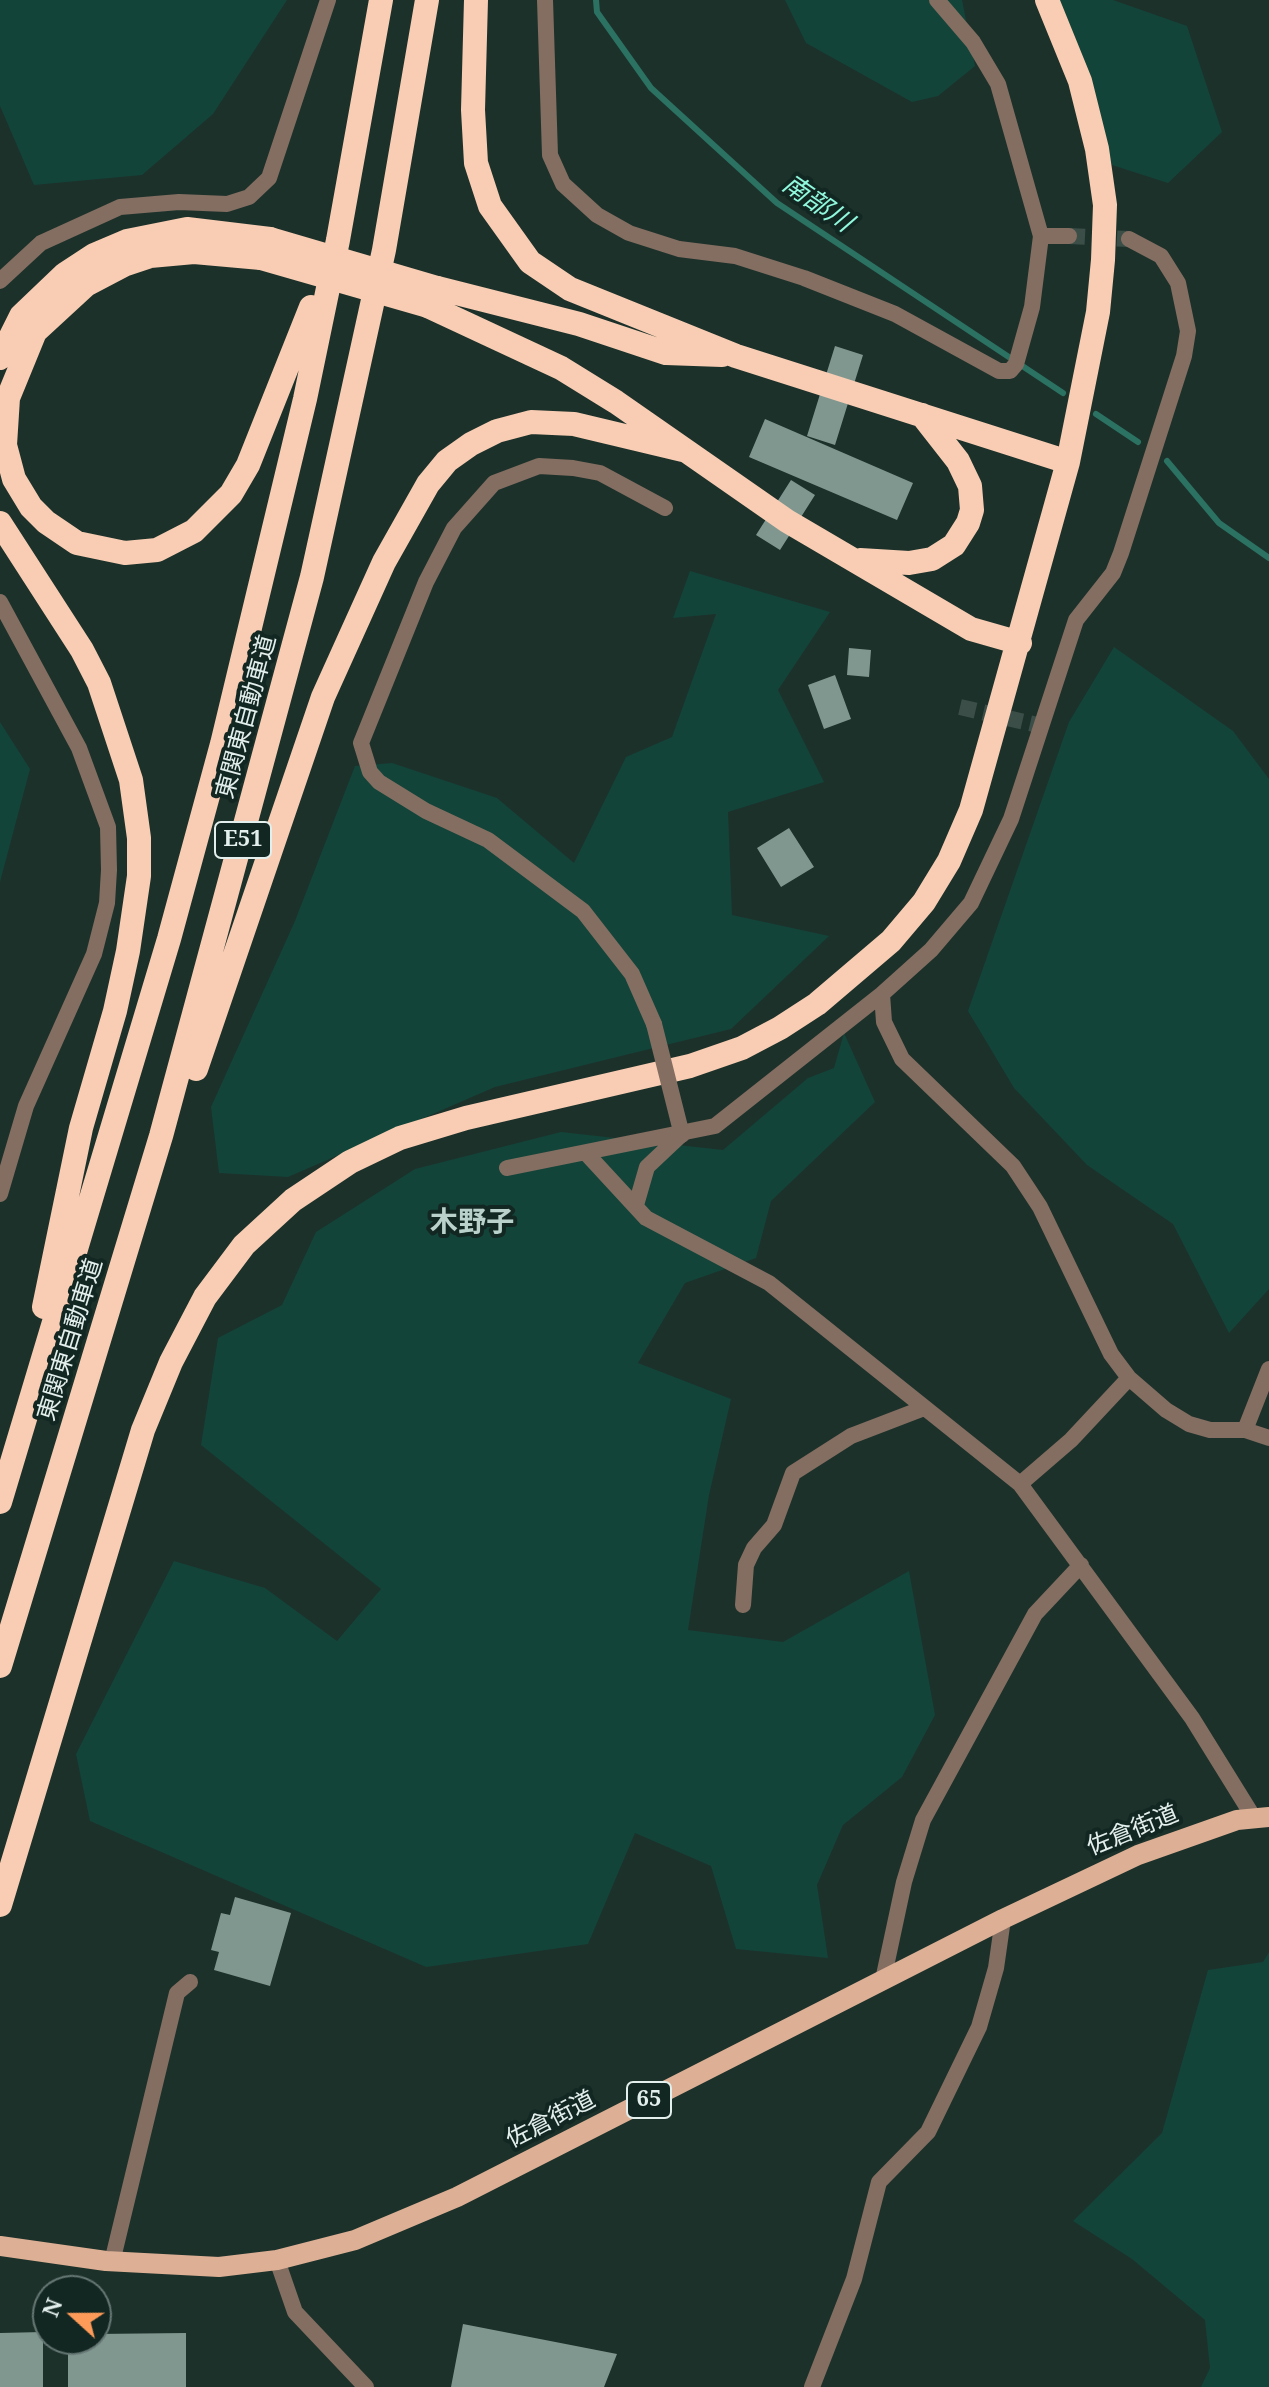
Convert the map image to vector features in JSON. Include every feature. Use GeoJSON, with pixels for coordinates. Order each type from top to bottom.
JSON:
{"type":"FeatureCollection","features":[{"type":"Feature","properties":{"kind":"highway","name":"東関東自動車道"},"geometry":{"type":"LineString","coordinates":[[0,1502],[169,939],[226,730],[305,399],[381,0]]}},
{"type":"Feature","properties":{"kind":"highway","name":"東関東自動車道"},"geometry":{"type":"LineString","coordinates":[[0,1666],[84,1396],[214,950],[312,577],[384,250],[427,0]]}},
{"type":"Feature","properties":{"kind":"highway"},"geometry":{"type":"LineString","coordinates":[[476,0],[473,110],[476,163],[490,206],[506,233],[530,262],[570,289],[736,356],[1068,462]]}},
{"type":"Feature","properties":{"kind":"highway"},"geometry":{"type":"LineString","coordinates":[[0,1905],[143,1430],[171,1362],[205,1297],[244,1245],[293,1200],[350,1162],[400,1138],[466,1118],[690,1066],[742,1048],[817,1004],[891,941],[924,902],[949,861],[971,810],[1020,643],[1068,462],[1098,312],[1105,205],[1097,149],[1080,81],[1047,0]]}},
{"type":"Feature","properties":{"kind":"highway"},"geometry":{"type":"LineString","coordinates":[[266,248],[181,253],[126,264],[86,285],[35,332],[15,374],[8,398],[5,445],[11,471],[22,494],[31,507],[61,534],[104,551],[157,550],[194,531],[231,494],[260,440],[308,320],[365,95]]}},
{"type":"Feature","properties":{"kind":"highway"},"geometry":{"type":"LineString","coordinates":[[0,358],[21,316],[65,274],[94,255],[127,241],[187,229],[266,248],[432,297],[579,324],[666,353],[736,356]]}},
{"type":"Feature","properties":{"kind":"highway"},"geometry":{"type":"LineString","coordinates":[[432,297],[616,402],[787,521],[853,560],[971,629],[1020,643]]}},
{"type":"Feature","properties":{"kind":"highway"},"geometry":{"type":"LineString","coordinates":[[853,560],[909,563],[932,559],[954,545],[968,523],[972,510],[970,486],[958,461],[922,415]]}},
{"type":"Feature","properties":{"kind":"highway"},"geometry":{"type":"LineString","coordinates":[[84,1396],[304,746],[384,562],[428,484],[447,461],[471,444],[497,431],[531,422],[574,424],[683,450]]}},
{"type":"Feature","properties":{"kind":"highway"},"geometry":{"type":"LineString","coordinates":[[0,523],[82,650],[99,683],[131,780],[139,838],[139,876],[128,951],[78,1143],[25,1419]]}},
{"type":"Feature","properties":{"kind":"main road","name":"佐倉街道"},"geometry":{"type":"LineString","coordinates":[[0,2246],[112,2262],[219,2267],[277,2260],[355,2240],[457,2197],[1003,1919],[1138,1855],[1237,1820],[1261,1818]]}},
{"type":"Feature","properties":{"kind":"street"},"geometry":{"type":"LineString","coordinates":[[0,281],[41,243],[120,207],[179,202],[227,204],[249,197],[269,178],[328,0]]}},
{"type":"Feature","properties":{"kind":"street"},"geometry":{"type":"LineString","coordinates":[[545,0],[550,155],[563,184],[597,215],[629,233],[679,249],[735,256],[804,278],[895,314],[999,371],[1010,371],[1016,364],[1032,307],[1041,236],[998,84],[973,42],[937,0]]}},
{"type":"Feature","properties":{"kind":"street"},"geometry":{"type":"LineString","coordinates":[[1041,236],[1069,236]]}},
{"type":"Feature","properties":{"kind":"street"},"geometry":{"type":"LineString","coordinates":[[507,1168],[715,1126],[882,994],[952,927],[971,903],[990,870],[1011,819],[1076,620],[1113,573],[1121,553],[1184,356],[1188,331],[1186,307],[1169,268],[1147,245],[1129,239]]}},
{"type":"Feature","properties":{"kind":"street"},"geometry":{"type":"LineString","coordinates":[[665,508],[600,473],[573,468],[539,466],[513,473],[494,483],[454,528],[433,568],[361,743],[370,772],[379,782],[426,811],[488,840],[583,911],[632,974],[654,1024],[682,1135]]}},
{"type":"Feature","properties":{"kind":"street"},"geometry":{"type":"LineString","coordinates":[[0,602],[79,748],[108,827],[109,870],[107,903],[94,954],[26,1106],[0,1194]]}},
{"type":"Feature","properties":{"kind":"street"},"geometry":{"type":"LineString","coordinates":[[882,994],[884,1022],[902,1059],[1013,1166],[1040,1207],[1111,1354],[1129,1378],[1166,1410],[1189,1424],[1210,1430],[1245,1430],[1269,1438]]}},
{"type":"Feature","properties":{"kind":"street"},"geometry":{"type":"LineString","coordinates":[[636,1205],[647,1167],[682,1135]]}},
{"type":"Feature","properties":{"kind":"street"},"geometry":{"type":"LineString","coordinates":[[586,1153],[660,1228],[710,1250],[769,1283],[1020,1484],[1192,1718],[1261,1818]]}},
{"type":"Feature","properties":{"kind":"street"},"geometry":{"type":"LineString","coordinates":[[1245,1430],[1269,1369]]}},
{"type":"Feature","properties":{"kind":"street"},"geometry":{"type":"LineString","coordinates":[[1020,1484],[1071,1440],[1129,1378]]}},
{"type":"Feature","properties":{"kind":"street"},"geometry":{"type":"LineString","coordinates":[[743,1605],[746,1565],[754,1548],[774,1525],[793,1473],[851,1436],[924,1408]]}},
{"type":"Feature","properties":{"kind":"street"},"geometry":{"type":"LineString","coordinates":[[883,1980],[904,1882],[923,1820],[1035,1614],[1081,1565]]}},
{"type":"Feature","properties":{"kind":"street"},"geometry":{"type":"LineString","coordinates":[[812,2387],[854,2279],[879,2182],[928,2132],[979,2027],[996,1968],[1003,1919]]}},
{"type":"Feature","properties":{"kind":"street"},"geometry":{"type":"LineString","coordinates":[[112,2262],[177,1993],[190,1982]]}},
{"type":"Feature","properties":{"kind":"street"},"geometry":{"type":"LineString","coordinates":[[277,2260],[295,2312],[366,2387]]}},
{"type":"Feature","properties":{"kind":"green space"},"geometry":{"type":"Polygon","coordinates":[[[0,0],[287,0],[213,114],[142,175],[34,185],[0,106],[0,0]]]}},
{"type":"Feature","properties":{"kind":"green space"},"geometry":{"type":"Polygon","coordinates":[[[785,0],[962,0],[975,66],[938,96],[912,102],[806,43],[785,0]]]}},
{"type":"Feature","properties":{"kind":"green space"},"geometry":{"type":"Polygon","coordinates":[[[1055,0],[1113,0],[1187,26],[1222,132],[1168,183],[1112,165],[1055,0]]]}},
{"type":"Feature","properties":{"kind":"green space"},"geometry":{"type":"Polygon","coordinates":[[[690,571],[830,612],[778,690],[824,782],[728,812],[732,915],[829,936],[731,1029],[495,1087],[288,1177],[219,1173],[211,1107],[295,921],[355,766],[392,763],[497,798],[574,863],[626,757],[672,737],[716,614],[673,618],[690,571]]]}},
{"type":"Feature","properties":{"kind":"green space"},"geometry":{"type":"Polygon","coordinates":[[[1114,647],[1233,731],[1269,779],[1269,1289],[1229,1333],[1173,1224],[1087,1165],[1014,1088],[968,1011],[1069,722],[1114,647]]]}},
{"type":"Feature","properties":{"kind":"green space"},"geometry":{"type":"Polygon","coordinates":[[[0,722],[30,769],[0,882],[0,722]]]}},
{"type":"Feature","properties":{"kind":"green space"},"geometry":{"type":"Polygon","coordinates":[[[844,1033],[875,1102],[771,1201],[756,1258],[685,1283],[638,1363],[731,1399],[709,1495],[688,1630],[783,1642],[909,1571],[935,1715],[902,1777],[843,1825],[817,1885],[828,1958],[736,1949],[711,1866],[635,1833],[588,1944],[426,1967],[90,1821],[76,1754],[174,1561],[265,1588],[337,1641],[381,1589],[201,1445],[218,1338],[282,1305],[316,1232],[415,1169],[561,1132],[723,1150],[808,1078],[834,1068],[844,1033]]]}},
{"type":"Feature","properties":{"kind":"green space"},"geometry":{"type":"Polygon","coordinates":[[[1269,1952],[1269,2387],[1201,2387],[1210,2368],[1205,2320],[1132,2259],[1073,2221],[1162,2133],[1208,1970],[1263,1962],[1269,1952]]]}},
{"type":"Feature","properties":{"kind":"building"},"geometry":{"type":"Polygon","coordinates":[[[835,346],[863,355],[835,445],[807,436],[835,346]]]}},
{"type":"Feature","properties":{"kind":"building"},"geometry":{"type":"Polygon","coordinates":[[[765,419],[913,483],[897,520],[749,457],[765,419]]]}},
{"type":"Feature","properties":{"kind":"building"},"geometry":{"type":"Polygon","coordinates":[[[791,480],[815,495],[780,550],[756,535],[791,480]]]}},
{"type":"Feature","properties":{"kind":"building"},"geometry":{"type":"Polygon","coordinates":[[[849,648],[871,650],[869,677],[847,675],[849,648]]]}},
{"type":"Feature","properties":{"kind":"building"},"geometry":{"type":"Polygon","coordinates":[[[835,675],[851,719],[824,729],[808,685],[835,675]]]}},
{"type":"Feature","properties":{"kind":"building"},"geometry":{"type":"Polygon","coordinates":[[[789,828],[814,867],[781,887],[757,848],[789,828]]]}},
{"type":"Feature","properties":{"kind":"building"},"geometry":{"type":"Polygon","coordinates":[[[235,1897],[291,1913],[270,1986],[214,1970],[219,1952],[211,1950],[221,1913],[230,1915],[235,1897]]]}},
{"type":"Feature","properties":{"kind":"building"},"geometry":{"type":"Polygon","coordinates":[[[463,2324],[617,2354],[604,2387],[451,2387],[463,2324]]]}},
{"type":"Feature","properties":{"kind":"building"},"geometry":{"type":"Polygon","coordinates":[[[32,2332],[32,2355],[43,2355],[43,2387],[0,2387],[0,2333],[32,2332]]]}},
{"type":"Feature","properties":{"kind":"building"},"geometry":{"type":"Polygon","coordinates":[[[186,2333],[186,2387],[68,2387],[68,2355],[112,2355],[112,2334],[186,2333]]]}},
{"type":"Feature","properties":{"kind":"waterway","name":"南部川"},"geometry":{"type":"LineString","coordinates":[[596,0],[597,12],[651,88],[777,203],[1063,393]]}},
{"type":"Feature","properties":{"kind":"waterway","name":"南部川"},"geometry":{"type":"LineString","coordinates":[[1096,414],[1138,442]]}},
{"type":"Feature","properties":{"kind":"waterway","name":"南部川"},"geometry":{"type":"LineString","coordinates":[[1167,461],[1219,523],[1269,558]]}},
{"type":"Feature","properties":{"kind":"tunnel"},"geometry":{"type":"LineString","coordinates":[[1069,236],[1129,239]]}},
{"type":"Feature","properties":{"kind":"tunnel"},"geometry":{"type":"LineString","coordinates":[[960,707],[1042,726]]}},
{"type":"Feature","properties":{"kind":"district","name":"木野子"},"geometry":{"type":"Point","coordinates":[472,1223]}}]}
